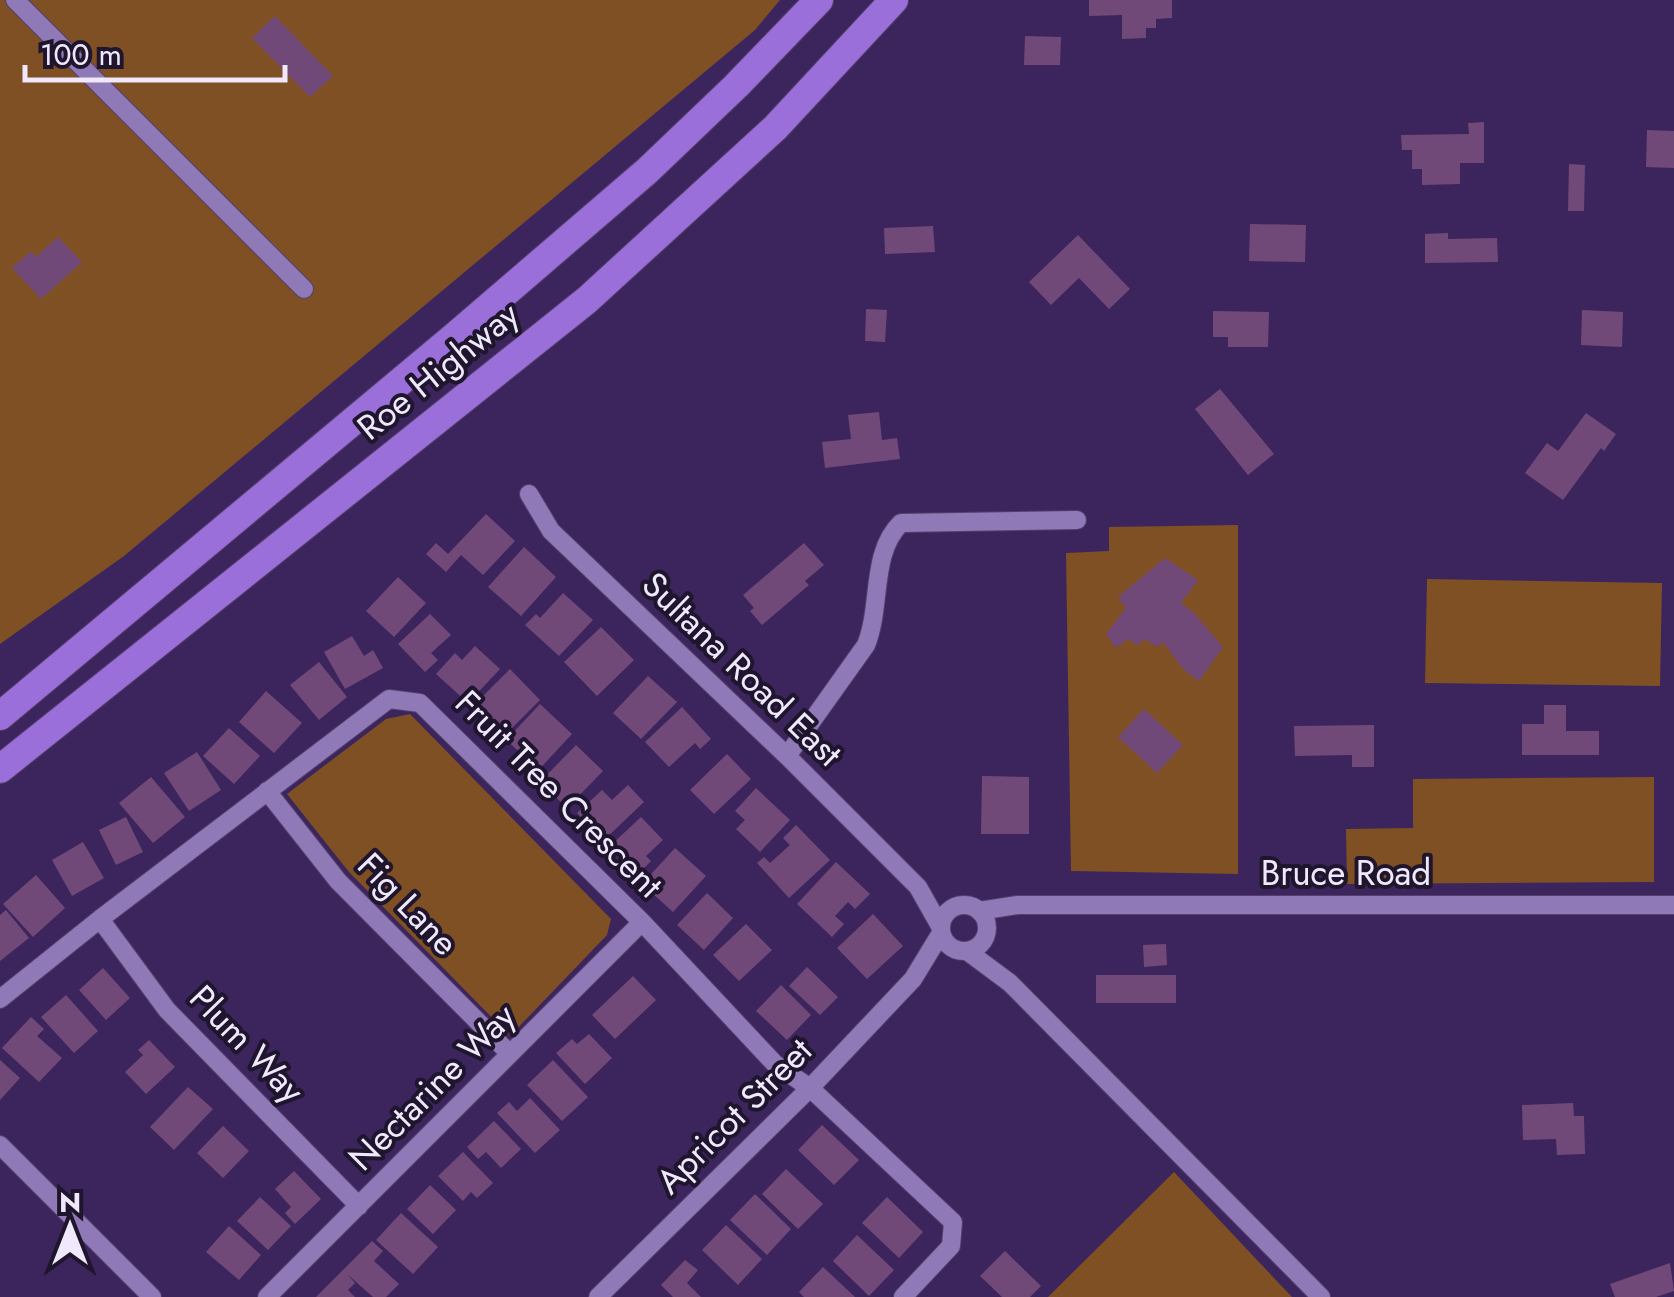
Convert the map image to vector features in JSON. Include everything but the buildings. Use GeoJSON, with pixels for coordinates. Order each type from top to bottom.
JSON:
{"type":"FeatureCollection","features":[{"type":"Feature","properties":{"kind":"highway","name":"Roe Highway"},"geometry":{"type":"LineString","coordinates":[[0,716],[647,171],[818,0]]}},
{"type":"Feature","properties":{"kind":"highway","name":"Roe Highway"},"geometry":{"type":"LineString","coordinates":[[0,769],[587,300],[775,128],[894,0]]}},
{"type":"Feature","properties":{"kind":"highway"},"geometry":{"type":"LineString","coordinates":[[0,698],[88,642]]}},
{"type":"Feature","properties":{"kind":"highway"},"geometry":{"type":"LineString","coordinates":[[0,780],[73,711]]}},
{"type":"Feature","properties":{"kind":"street"},"geometry":{"type":"LineString","coordinates":[[15,0],[304,289]]}},
{"type":"Feature","properties":{"kind":"street","name":"Sultana Road East"},"geometry":{"type":"LineString","coordinates":[[529,494],[552,530],[788,756],[918,887],[940,929]]}},
{"type":"Feature","properties":{"kind":"street"},"geometry":{"type":"LineString","coordinates":[[788,756],[866,645],[874,625],[884,546],[889,534],[901,523],[1077,520]]}},
{"type":"Feature","properties":{"kind":"street","name":"Fruit Tree Crescent"},"geometry":{"type":"LineString","coordinates":[[0,999],[389,699],[420,703],[642,922],[775,1064],[810,1088],[952,1222],[950,1246],[903,1297]]}},
{"type":"Feature","properties":{"kind":"street","name":"Fig Lane"},"geometry":{"type":"LineString","coordinates":[[268,791],[338,880],[510,1054]]}},
{"type":"Feature","properties":{"kind":"street","name":"Sultana Road East"},"geometry":{"type":"LineString","coordinates":[[918,887],[958,906]]}},
{"type":"Feature","properties":{"kind":"street"},"geometry":{"type":"LineString","coordinates":[[1010,984],[986,935],[980,911],[965,905],[948,911],[940,929],[950,946],[964,951],[1010,984],[1320,1297]]}},
{"type":"Feature","properties":{"kind":"street"},"geometry":{"type":"LineString","coordinates":[[964,951],[978,946],[1018,905]]}},
{"type":"Feature","properties":{"kind":"street","name":"Bruce Road"},"geometry":{"type":"LineString","coordinates":[[980,911],[1018,905],[1674,905]]}},
{"type":"Feature","properties":{"kind":"street","name":"Plum Way"},"geometry":{"type":"LineString","coordinates":[[100,919],[167,1010],[358,1206]]}},
{"type":"Feature","properties":{"kind":"street","name":"Nectarine Way"},"geometry":{"type":"LineString","coordinates":[[268,1297],[642,922]]}},
{"type":"Feature","properties":{"kind":"street","name":"Apricot Street"},"geometry":{"type":"LineString","coordinates":[[598,1297],[810,1088],[913,979],[940,929]]}},
{"type":"Feature","properties":{"kind":"street","name":"Apricot Street"},"geometry":{"type":"LineString","coordinates":[[913,979],[964,951]]}},
{"type":"Feature","properties":{"kind":"street"},"geometry":{"type":"LineString","coordinates":[[0,1145],[152,1297]]}},
{"type":"Feature","properties":{"kind":"shaded area"},"geometry":{"type":"Polygon","coordinates":[[[0,0],[780,0],[755,30],[124,556],[0,644],[0,0]]]}},
{"type":"Feature","properties":{"kind":"shaded area"},"geometry":{"type":"Polygon","coordinates":[[[1238,525],[1238,874],[1071,871],[1066,553],[1109,551],[1109,527],[1238,525]]]}},
{"type":"Feature","properties":{"kind":"shaded area"},"geometry":{"type":"Polygon","coordinates":[[[1427,579],[1662,583],[1660,686],[1425,683],[1427,579]]]}},
{"type":"Feature","properties":{"kind":"shaded area"},"geometry":{"type":"Polygon","coordinates":[[[410,714],[611,919],[607,935],[510,1036],[349,872],[287,794],[386,719],[410,714]]]}},
{"type":"Feature","properties":{"kind":"shaded area"},"geometry":{"type":"Polygon","coordinates":[[[1654,777],[1654,882],[1347,884],[1346,829],[1413,828],[1413,779],[1654,777]]]}},
{"type":"Feature","properties":{"kind":"shaded area"},"geometry":{"type":"Polygon","coordinates":[[[1174,1172],[1292,1297],[1048,1297],[1174,1172]]]}}]}
